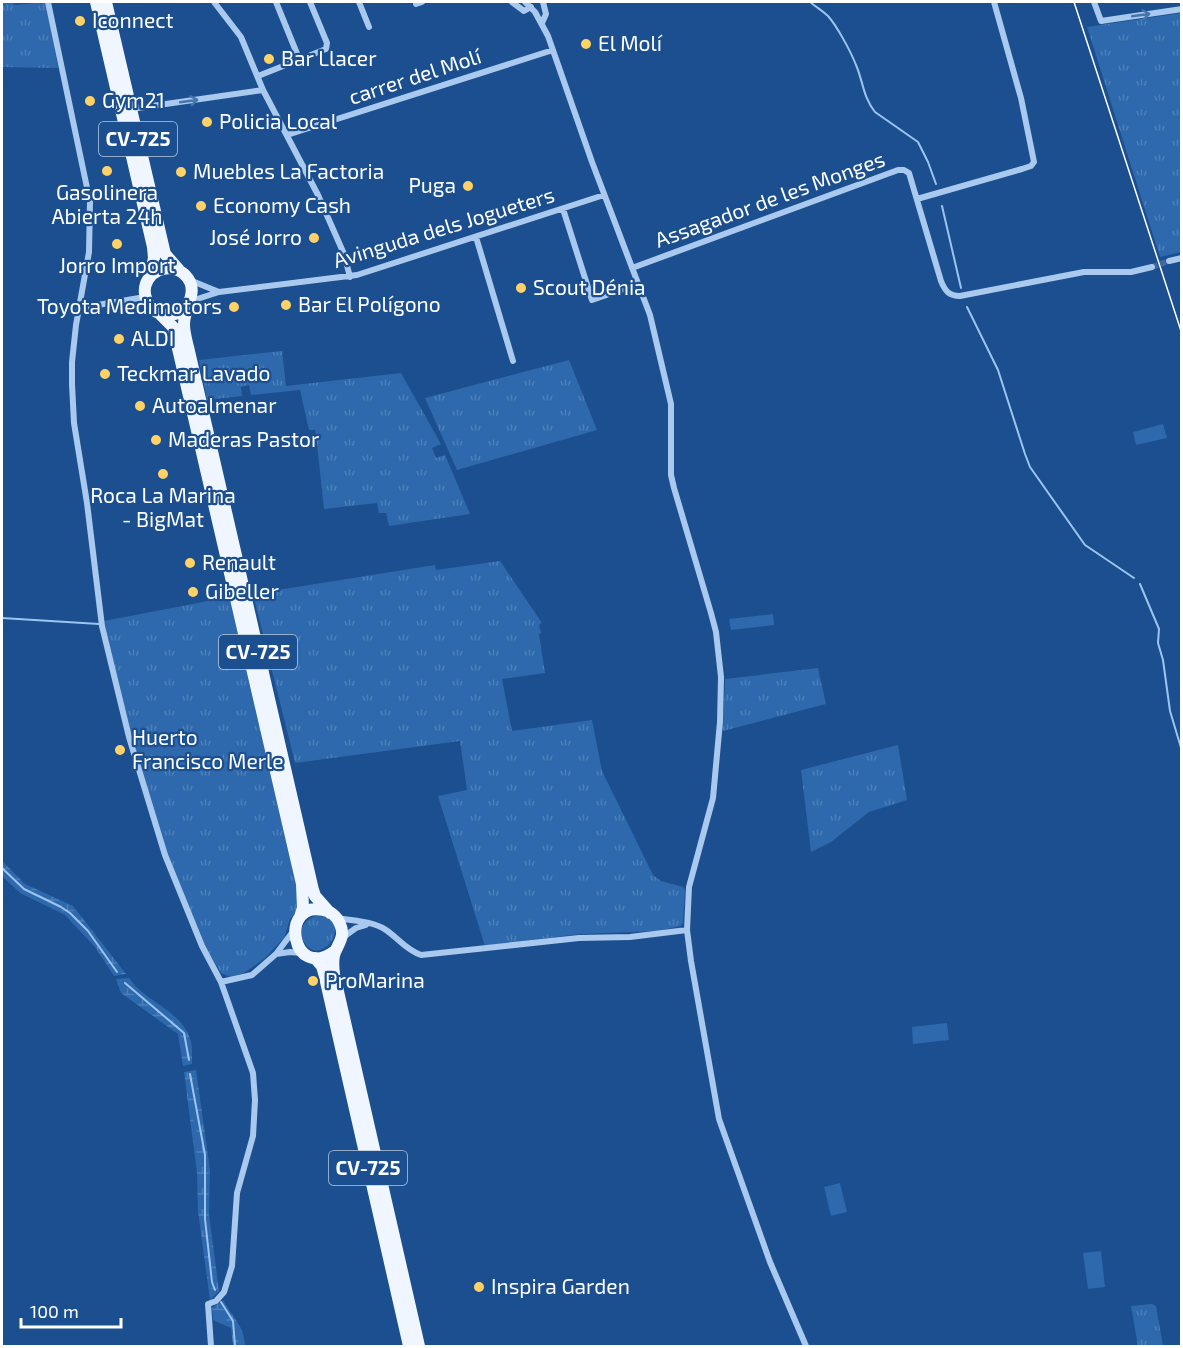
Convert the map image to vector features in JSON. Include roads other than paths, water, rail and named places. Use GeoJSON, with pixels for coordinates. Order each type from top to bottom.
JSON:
{"type":"FeatureCollection","features":[{"type":"Feature","properties":{"kind":"main road","name":"CV-725"},"geometry":{"type":"LineString","coordinates":[[96,2],[153,247],[154,258],[145,288],[146,297],[152,309],[173,327],[302,884],[303,908],[294,930],[296,943],[322,966],[324,973],[409,1347]]}},
{"type":"Feature","properties":{"kind":"main road","name":"CV-725"},"geometry":{"type":"LineString","coordinates":[[106,2],[165,254],[184,275],[192,290],[184,327],[187,344],[313,890],[315,896],[341,924],[342,938],[335,951],[334,974],[419,1347]]}},
{"type":"Feature","properties":{"kind":"main road"},"geometry":{"type":"LineString","coordinates":[[150,276],[164,268],[184,275]]}},
{"type":"Feature","properties":{"kind":"main road"},"geometry":{"type":"LineString","coordinates":[[160,314],[178,314],[189,304]]}},
{"type":"Feature","properties":{"kind":"main road"},"geometry":{"type":"LineString","coordinates":[[300,917],[311,910],[318,909],[334,916]]}},
{"type":"Feature","properties":{"kind":"main road"},"geometry":{"type":"LineString","coordinates":[[309,956],[322,958],[335,951]]}},
{"type":"Feature","properties":{"kind":"street"},"geometry":{"type":"LineString","coordinates":[[48,2],[90,202],[89,252],[72,362],[74,423],[102,626],[129,736],[165,855],[202,946],[221,982],[253,1073],[255,1100],[253,1136],[237,1193],[230,1277],[222,1295],[208,1304],[211,1347]]}},
{"type":"Feature","properties":{"kind":"street"},"geometry":{"type":"LineString","coordinates":[[214,2],[241,37],[263,90],[318,195],[344,254],[350,277]]}},
{"type":"Feature","properties":{"kind":"street"},"geometry":{"type":"LineString","coordinates":[[276,2],[300,61]]}},
{"type":"Feature","properties":{"kind":"street"},"geometry":{"type":"LineString","coordinates":[[258,76],[326,49],[327,43],[310,2]]}},
{"type":"Feature","properties":{"kind":"street"},"geometry":{"type":"LineString","coordinates":[[359,2],[369,27]]}},
{"type":"Feature","properties":{"kind":"street"},"geometry":{"type":"LineString","coordinates":[[512,2],[524,11],[531,8]]}},
{"type":"Feature","properties":{"kind":"street"},"geometry":{"type":"LineString","coordinates":[[525,2],[542,23],[650,315],[671,404],[672,482],[714,622],[721,676],[720,722],[713,798],[689,888],[687,930],[692,969],[719,1119],[770,1262],[806,1347]]}},
{"type":"Feature","properties":{"kind":"street"},"geometry":{"type":"LineString","coordinates":[[542,23],[546,14],[543,2]]}},
{"type":"Feature","properties":{"kind":"street"},"geometry":{"type":"LineString","coordinates":[[917,199],[1022,169],[1031,166],[1034,162],[1021,98],[994,2]]}},
{"type":"Feature","properties":{"kind":"street"},"geometry":{"type":"LineString","coordinates":[[1095,2],[1101,21],[1182,9]]}},
{"type":"Feature","properties":{"kind":"street","name":"carrer del Molí"},"geometry":{"type":"LineString","coordinates":[[287,135],[553,51]]}},
{"type":"Feature","properties":{"kind":"street"},"geometry":{"type":"LineString","coordinates":[[131,109],[263,90]]}},
{"type":"Feature","properties":{"kind":"street","name":"Assagador de les Monges"},"geometry":{"type":"LineString","coordinates":[[632,268],[898,170],[909,173],[940,281],[947,292],[952,295],[960,296],[1084,272],[1131,272],[1152,267]]}},
{"type":"Feature","properties":{"kind":"street","name":"Avinguda dels Jogueters"},"geometry":{"type":"LineString","coordinates":[[189,304],[219,292],[350,277],[604,195]]}},
{"type":"Feature","properties":{"kind":"street"},"geometry":{"type":"LineString","coordinates":[[563,209],[592,300],[638,284]]}},
{"type":"Feature","properties":{"kind":"street"},"geometry":{"type":"LineString","coordinates":[[476,237],[513,361]]}},
{"type":"Feature","properties":{"kind":"street"},"geometry":{"type":"LineString","coordinates":[[1169,261],[1182,258]]}},
{"type":"Feature","properties":{"kind":"street","name":"Avinguda dels Jogueters"},"geometry":{"type":"LineString","coordinates":[[184,275],[198,285],[219,292]]}},
{"type":"Feature","properties":{"kind":"street"},"geometry":{"type":"LineString","coordinates":[[80,308],[146,297]]}},
{"type":"Feature","properties":{"kind":"street"},"geometry":{"type":"LineString","coordinates":[[334,916],[372,924],[384,929],[409,950],[422,955],[579,938],[630,937],[687,930]]}},
{"type":"Feature","properties":{"kind":"street"},"geometry":{"type":"LineString","coordinates":[[342,938],[356,928],[372,924]]}},
{"type":"Feature","properties":{"kind":"street"},"geometry":{"type":"LineString","coordinates":[[221,982],[252,975],[276,954],[294,930]]}},
{"type":"Feature","properties":{"kind":"street"},"geometry":{"type":"LineString","coordinates":[[276,954],[290,952],[309,956]]}},
{"type":"Feature","properties":{"kind":"waterway"},"geometry":{"type":"LineString","coordinates":[[810,2],[828,16],[839,32],[854,60],[866,95],[875,112],[918,142],[936,184]]}},
{"type":"Feature","properties":{"kind":"waterway"},"geometry":{"type":"LineString","coordinates":[[942,206],[961,288]]}},
{"type":"Feature","properties":{"kind":"waterway"},"geometry":{"type":"LineString","coordinates":[[967,307],[998,370],[1030,467],[1085,545],[1134,578]]}},
{"type":"Feature","properties":{"kind":"waterway"},"geometry":{"type":"LineString","coordinates":[[1140,584],[1159,629],[1158,643],[1163,660],[1170,711],[1182,751]]}},
{"type":"Feature","properties":{"kind":"waterway"},"geometry":{"type":"LineString","coordinates":[[2,618],[99,624]]}},
{"type":"Feature","properties":{"kind":"waterway"},"geometry":{"type":"LineString","coordinates":[[2,868],[24,889],[70,913],[88,931],[117,972]]}},
{"type":"Feature","properties":{"kind":"waterway"},"geometry":{"type":"LineString","coordinates":[[125,983],[184,1033],[189,1060]]}},
{"type":"Feature","properties":{"kind":"waterway"},"geometry":{"type":"LineString","coordinates":[[190,1074],[205,1155],[205,1219],[212,1282],[215,1290]]}},
{"type":"Feature","properties":{"kind":"waterway"},"geometry":{"type":"LineString","coordinates":[[221,1302],[233,1321],[235,1346]]}},
{"type":"Feature","properties":{"kind":"tunnel"},"geometry":{"type":"LineString","coordinates":[[1152,267],[1169,261]]}},
{"type":"Feature","properties":{"kind":"tram line"},"geometry":{"type":"LineString","coordinates":[[1074,2],[1182,334]]}},
{"type":"Feature","properties":{"kind":"place","name":"Iconnect"},"geometry":{"type":"Point","coordinates":[80,21]}},
{"type":"Feature","properties":{"kind":"place","name":"El Molí"},"geometry":{"type":"Point","coordinates":[586,44]}},
{"type":"Feature","properties":{"kind":"place","name":"Bar Llacer"},"geometry":{"type":"Point","coordinates":[269,59]}},
{"type":"Feature","properties":{"kind":"place","name":"Gym21"},"geometry":{"type":"Point","coordinates":[90,101]}},
{"type":"Feature","properties":{"kind":"place","name":"Policia Local"},"geometry":{"type":"Point","coordinates":[207,122]}},
{"type":"Feature","properties":{"kind":"place","name":"Gasolinera Abierta 24h"},"geometry":{"type":"Point","coordinates":[107,171]}},
{"type":"Feature","properties":{"kind":"place","name":"Muebles La Factoria"},"geometry":{"type":"Point","coordinates":[181,172]}},
{"type":"Feature","properties":{"kind":"place","name":"Puga"},"geometry":{"type":"Point","coordinates":[468,186]}},
{"type":"Feature","properties":{"kind":"place","name":"Economy Cash"},"geometry":{"type":"Point","coordinates":[201,206]}},
{"type":"Feature","properties":{"kind":"place","name":"José Jorro"},"geometry":{"type":"Point","coordinates":[314,238]}},
{"type":"Feature","properties":{"kind":"place","name":"Jorro Import"},"geometry":{"type":"Point","coordinates":[117,244]}},
{"type":"Feature","properties":{"kind":"place","name":"Scout Dénia"},"geometry":{"type":"Point","coordinates":[521,288]}},
{"type":"Feature","properties":{"kind":"place","name":"Bar El Polígono"},"geometry":{"type":"Point","coordinates":[286,305]}},
{"type":"Feature","properties":{"kind":"place","name":"Toyota Medimotors"},"geometry":{"type":"Point","coordinates":[234,307]}},
{"type":"Feature","properties":{"kind":"place","name":"ALDI"},"geometry":{"type":"Point","coordinates":[119,339]}},
{"type":"Feature","properties":{"kind":"place","name":"Teckmar Lavado"},"geometry":{"type":"Point","coordinates":[105,374]}},
{"type":"Feature","properties":{"kind":"place","name":"Autoalmenar"},"geometry":{"type":"Point","coordinates":[140,406]}},
{"type":"Feature","properties":{"kind":"place","name":"Maderas Pastor"},"geometry":{"type":"Point","coordinates":[156,440]}},
{"type":"Feature","properties":{"kind":"place","name":"Roca La Marina - BigMat"},"geometry":{"type":"Point","coordinates":[163,474]}},
{"type":"Feature","properties":{"kind":"place","name":"Renault"},"geometry":{"type":"Point","coordinates":[190,563]}},
{"type":"Feature","properties":{"kind":"place","name":"Gibeller"},"geometry":{"type":"Point","coordinates":[193,592]}},
{"type":"Feature","properties":{"kind":"place","name":"Huerto Francisco Merle"},"geometry":{"type":"Point","coordinates":[120,750]}},
{"type":"Feature","properties":{"kind":"place","name":"ProMarina"},"geometry":{"type":"Point","coordinates":[313,981]}},
{"type":"Feature","properties":{"kind":"place","name":"Inspira Garden"},"geometry":{"type":"Point","coordinates":[479,1287]}}]}
